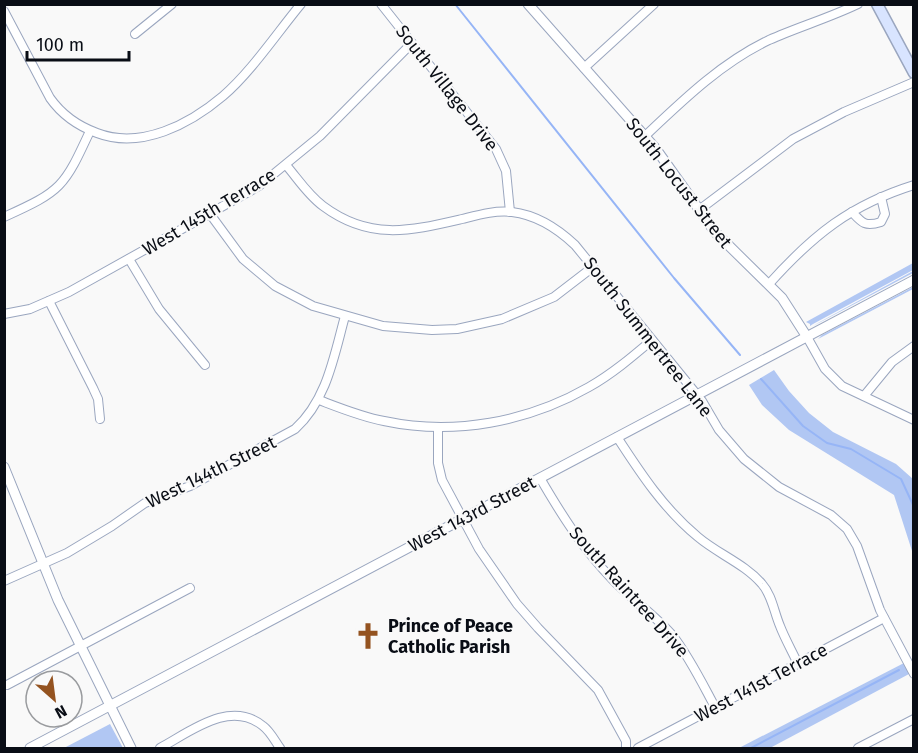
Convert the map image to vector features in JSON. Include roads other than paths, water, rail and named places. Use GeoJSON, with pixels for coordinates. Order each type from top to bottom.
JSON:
{"type":"FeatureCollection","features":[{"type":"Feature","properties":{"kind":"main road"},"geometry":{"type":"LineString","coordinates":[[877,4],[914,73]]}},
{"type":"Feature","properties":{"kind":"street"},"geometry":{"type":"LineString","coordinates":[[135,34],[172,4]]}},
{"type":"Feature","properties":{"kind":"street"},"geometry":{"type":"LineString","coordinates":[[4,11],[54,104],[76,124],[90,130],[115,138],[137,139],[167,130],[204,110],[224,95],[238,82],[301,4]]}},
{"type":"Feature","properties":{"kind":"street","name":"South Village Drive"},"geometry":{"type":"LineString","coordinates":[[381,4],[496,148],[506,171],[510,212]]}},
{"type":"Feature","properties":{"kind":"street","name":"South Locust Street"},"geometry":{"type":"LineString","coordinates":[[528,4],[645,136],[672,169],[699,210],[727,246],[769,284],[793,312],[831,377],[842,386],[914,420]]}},
{"type":"Feature","properties":{"kind":"street"},"geometry":{"type":"LineString","coordinates":[[584,68],[654,4]]}},
{"type":"Feature","properties":{"kind":"street"},"geometry":{"type":"LineString","coordinates":[[645,136],[701,84],[748,51],[858,4]]}},
{"type":"Feature","properties":{"kind":"street","name":"West 145th Terrace"},"geometry":{"type":"LineString","coordinates":[[4,314],[30,309],[49,302],[258,186],[320,136],[412,43]]}},
{"type":"Feature","properties":{"kind":"street"},"geometry":{"type":"LineString","coordinates":[[699,210],[793,139],[844,112],[914,82]]}},
{"type":"Feature","properties":{"kind":"street"},"geometry":{"type":"LineString","coordinates":[[4,217],[39,201],[60,186],[72,170],[90,130]]}},
{"type":"Feature","properties":{"kind":"street","name":"South Summertree Lane"},"geometry":{"type":"LineString","coordinates":[[286,165],[312,196],[327,208],[344,219],[378,230],[409,231],[487,213],[510,212],[536,218],[551,225],[575,245],[696,395],[725,437],[744,459],[779,487],[831,515],[847,529],[857,546],[884,618],[914,674]]}},
{"type":"Feature","properties":{"kind":"street"},"geometry":{"type":"LineString","coordinates":[[769,284],[816,236],[852,212],[881,197],[914,185]]}},
{"type":"Feature","properties":{"kind":"street"},"geometry":{"type":"LineString","coordinates":[[852,212],[862,222],[871,225],[881,222],[885,214],[881,197]]}},
{"type":"Feature","properties":{"kind":"street"},"geometry":{"type":"LineString","coordinates":[[210,214],[243,259],[267,280],[293,297],[312,306],[345,316],[409,330],[449,329],[479,325],[524,311],[554,297],[593,267]]}},
{"type":"Feature","properties":{"kind":"street"},"geometry":{"type":"LineString","coordinates":[[129,259],[159,309],[205,365]]}},
{"type":"Feature","properties":{"kind":"street","name":"West 143rd Street"},"geometry":{"type":"LineString","coordinates":[[30,748],[914,280]]}},
{"type":"Feature","properties":{"kind":"street"},"geometry":{"type":"LineString","coordinates":[[49,302],[98,399],[100,419]]}},
{"type":"Feature","properties":{"kind":"street","name":"West 144th Street"},"geometry":{"type":"LineString","coordinates":[[4,581],[43,565],[90,540],[144,503],[190,486],[285,436],[305,420],[319,400],[345,316]]}},
{"type":"Feature","properties":{"kind":"street"},"geometry":{"type":"LineString","coordinates":[[319,400],[350,412],[385,421],[438,427],[481,425],[547,408],[591,386],[652,340]]}},
{"type":"Feature","properties":{"kind":"street"},"geometry":{"type":"LineString","coordinates":[[864,396],[892,362],[914,346]]}},
{"type":"Feature","properties":{"kind":"street"},"geometry":{"type":"LineString","coordinates":[[438,427],[439,469],[442,480],[479,549],[517,604],[598,690],[626,741],[626,748]]}},
{"type":"Feature","properties":{"kind":"street"},"geometry":{"type":"LineString","coordinates":[[617,437],[648,485],[681,522],[699,538],[749,571],[761,583],[798,664]]}},
{"type":"Feature","properties":{"kind":"street"},"geometry":{"type":"LineString","coordinates":[[5,473],[80,646],[131,748]]}},
{"type":"Feature","properties":{"kind":"street","name":"South Raintree Drive"},"geometry":{"type":"LineString","coordinates":[[540,478],[571,529],[595,560],[612,579],[665,627],[683,649],[715,707]]}},
{"type":"Feature","properties":{"kind":"street"},"geometry":{"type":"LineString","coordinates":[[7,685],[190,588]]}},
{"type":"Feature","properties":{"kind":"street","name":"West 141st Terrace"},"geometry":{"type":"LineString","coordinates":[[638,748],[884,618]]}},
{"type":"Feature","properties":{"kind":"street"},"geometry":{"type":"LineString","coordinates":[[160,748],[217,717],[245,715],[264,726],[280,748]]}},
{"type":"Feature","properties":{"kind":"street"},"geometry":{"type":"LineString","coordinates":[[858,748],[914,719]]}},
{"type":"Feature","properties":{"kind":"waterway"},"geometry":{"type":"LineString","coordinates":[[455,4],[674,278],[740,355]]}},
{"type":"Feature","properties":{"kind":"waterway"},"geometry":{"type":"LineString","coordinates":[[761,379],[803,426],[827,443],[851,449],[901,479],[914,507]]}},
{"type":"Feature","properties":{"kind":"waterway"},"geometry":{"type":"LineString","coordinates":[[751,748],[899,670]]}},
{"type":"Feature","properties":{"kind":"place","name":"Prince of Peace Catholic Parish"},"geometry":{"type":"Point","coordinates":[368,636]}}]}
